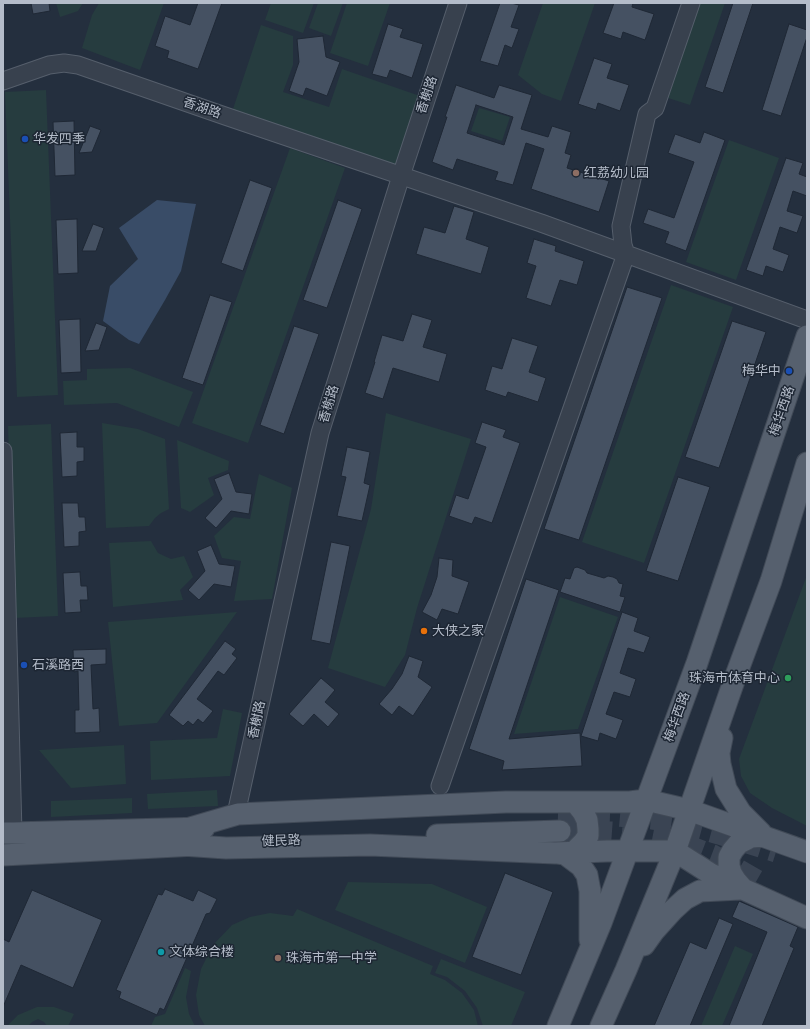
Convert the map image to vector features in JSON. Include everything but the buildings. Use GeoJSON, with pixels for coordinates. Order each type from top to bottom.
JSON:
{"type":"FeatureCollection","features":[{"type":"Feature","properties":{"kind":"main road","name":"梅华西路"},"geometry":{"type":"LineString","coordinates":[[558,1026],[601,923],[697,663],[807,336]]}},
{"type":"Feature","properties":{"kind":"main road"},"geometry":{"type":"LineString","coordinates":[[601,1026],[626,970],[675,851],[735,678],[771,581],[807,463]]}},
{"type":"Feature","properties":{"kind":"main road"},"geometry":{"type":"LineString","coordinates":[[735,678],[732,711],[721,741],[719,754],[720,764],[726,789],[741,813],[770,844]]}},
{"type":"Feature","properties":{"kind":"main road"},"geometry":{"type":"LineString","coordinates":[[186,837],[236,814],[506,802],[576,803],[630,802],[646,800],[689,810],[770,844],[807,866]]}},
{"type":"Feature","properties":{"kind":"main road"},"geometry":{"type":"LineString","coordinates":[[565,852],[583,843],[588,836],[587,820],[576,803]]}},
{"type":"Feature","properties":{"kind":"main road","name":"健民路"},"geometry":{"type":"LineString","coordinates":[[8,833],[186,837],[559,822]]}},
{"type":"Feature","properties":{"kind":"main road"},"geometry":{"type":"LineString","coordinates":[[186,837],[226,848],[370,845],[565,852],[675,851],[711,874],[807,902]]}},
{"type":"Feature","properties":{"kind":"main road","name":"健民路"},"geometry":{"type":"LineString","coordinates":[[3,856],[186,837]]}},
{"type":"Feature","properties":{"kind":"main road"},"geometry":{"type":"LineString","coordinates":[[807,852],[770,844],[751,837],[739,843],[729,857],[729,866],[736,881],[752,886],[807,918]]}},
{"type":"Feature","properties":{"kind":"main road"},"geometry":{"type":"LineString","coordinates":[[565,852],[565,854],[581,866],[587,875],[590,891],[590,948]]}},
{"type":"Feature","properties":{"kind":"main road"},"geometry":{"type":"LineString","coordinates":[[626,970],[654,931],[673,910],[686,899],[700,891],[752,886]]}},
{"type":"Feature","properties":{"kind":"street","name":"香榭路"},"geometry":{"type":"LineString","coordinates":[[236,814],[320,433],[401,176],[458,3]]}},
{"type":"Feature","properties":{"kind":"street"},"geometry":{"type":"LineString","coordinates":[[440,786],[626,254],[622,245],[622,222],[647,114],[655,108],[691,3]]}},
{"type":"Feature","properties":{"kind":"street","name":"香湖路"},"geometry":{"type":"LineString","coordinates":[[3,82],[49,65],[64,63],[78,65],[541,223],[807,320]]}},
{"type":"Feature","properties":{"kind":"street"},"geometry":{"type":"LineString","coordinates":[[3,451],[8,833]]}},
{"type":"Feature","properties":{"kind":"green space"},"geometry":{"type":"Polygon","coordinates":[[[56,3],[83,3],[78,11],[60,17],[56,3]]]}},
{"type":"Feature","properties":{"kind":"green space"},"geometry":{"type":"Polygon","coordinates":[[[99,3],[164,3],[140,70],[82,48],[92,15],[99,3]]]}},
{"type":"Feature","properties":{"kind":"green space"},"geometry":{"type":"Polygon","coordinates":[[[271,3],[314,3],[303,33],[265,20],[271,3]]]}},
{"type":"Feature","properties":{"kind":"green space"},"geometry":{"type":"Polygon","coordinates":[[[318,3],[343,3],[331,36],[309,28],[318,3]]]}},
{"type":"Feature","properties":{"kind":"green space"},"geometry":{"type":"Polygon","coordinates":[[[347,3],[390,3],[368,66],[330,53],[347,3]]]}},
{"type":"Feature","properties":{"kind":"green space"},"geometry":{"type":"Polygon","coordinates":[[[543,3],[595,3],[561,101],[542,94],[518,75],[543,3]]]}},
{"type":"Feature","properties":{"kind":"green space"},"geometry":{"type":"Polygon","coordinates":[[[700,3],[725,3],[690,105],[668,98],[700,3]]]}},
{"type":"Feature","properties":{"kind":"green space"},"geometry":{"type":"Polygon","coordinates":[[[261,25],[293,36],[293,65],[283,92],[329,107],[342,69],[420,96],[396,166],[232,112],[261,25]]]}},
{"type":"Feature","properties":{"kind":"green space"},"geometry":{"type":"Polygon","coordinates":[[[46,90],[58,395],[17,397],[5,92],[46,90]]]}},
{"type":"Feature","properties":{"kind":"green space"},"geometry":{"type":"Polygon","coordinates":[[[479,108],[510,117],[502,141],[471,131],[479,108]]]}},
{"type":"Feature","properties":{"kind":"green space"},"geometry":{"type":"Polygon","coordinates":[[[729,140],[779,158],[736,280],[686,262],[729,140]]]}},
{"type":"Feature","properties":{"kind":"green space"},"geometry":{"type":"Polygon","coordinates":[[[290,148],[345,168],[248,443],[192,423],[290,148]]]}},
{"type":"Feature","properties":{"kind":"green space"},"geometry":{"type":"Polygon","coordinates":[[[671,285],[733,307],[644,563],[582,542],[671,285]]]}},
{"type":"Feature","properties":{"kind":"green space"},"geometry":{"type":"Polygon","coordinates":[[[130,368],[193,392],[179,427],[117,403],[64,405],[63,381],[87,380],[87,369],[130,368]]]}},
{"type":"Feature","properties":{"kind":"green space"},"geometry":{"type":"Polygon","coordinates":[[[386,413],[471,439],[417,608],[405,655],[385,687],[328,668],[371,509],[386,413]]]}},
{"type":"Feature","properties":{"kind":"green space"},"geometry":{"type":"Polygon","coordinates":[[[102,423],[138,429],[165,439],[169,509],[155,518],[149,526],[106,528],[102,423]]]}},
{"type":"Feature","properties":{"kind":"green space"},"geometry":{"type":"Polygon","coordinates":[[[51,424],[58,616],[14,618],[8,426],[51,424]]]}},
{"type":"Feature","properties":{"kind":"green space"},"geometry":{"type":"Polygon","coordinates":[[[177,440],[229,461],[228,470],[208,478],[214,495],[190,512],[181,508],[177,440]]]}},
{"type":"Feature","properties":{"kind":"green space"},"geometry":{"type":"Polygon","coordinates":[[[259,474],[292,488],[272,599],[234,601],[241,561],[222,558],[214,536],[234,517],[250,519],[259,474]]]}},
{"type":"Feature","properties":{"kind":"green space"},"geometry":{"type":"Polygon","coordinates":[[[151,541],[158,553],[171,559],[184,556],[193,577],[180,590],[183,600],[113,607],[109,543],[151,541]]]}},
{"type":"Feature","properties":{"kind":"green space","name":"珠海市体育中心"},"geometry":{"type":"Polygon","coordinates":[[[807,575],[807,826],[772,808],[750,793],[741,776],[739,759],[807,575]]]}},
{"type":"Feature","properties":{"kind":"green space"},"geometry":{"type":"Polygon","coordinates":[[[560,597],[618,617],[578,729],[514,734],[560,597]]]}},
{"type":"Feature","properties":{"kind":"green space"},"geometry":{"type":"Polygon","coordinates":[[[237,612],[157,723],[119,726],[108,622],[237,612]]]}},
{"type":"Feature","properties":{"kind":"green space"},"geometry":{"type":"Polygon","coordinates":[[[223,709],[242,713],[230,776],[151,780],[150,741],[217,738],[223,709]]]}},
{"type":"Feature","properties":{"kind":"green space"},"geometry":{"type":"Polygon","coordinates":[[[124,745],[126,784],[71,788],[39,750],[124,745]]]}},
{"type":"Feature","properties":{"kind":"green space"},"geometry":{"type":"Polygon","coordinates":[[[217,790],[218,806],[148,809],[147,794],[217,790]]]}},
{"type":"Feature","properties":{"kind":"green space"},"geometry":{"type":"Polygon","coordinates":[[[132,798],[132,813],[51,817],[51,801],[132,798]]]}},
{"type":"Feature","properties":{"kind":"green space"},"geometry":{"type":"Polygon","coordinates":[[[348,882],[432,884],[487,907],[465,963],[335,910],[348,882]]]}},
{"type":"Feature","properties":{"kind":"green space"},"geometry":{"type":"Polygon","coordinates":[[[297,909],[433,966],[430,974],[445,980],[462,993],[474,1010],[478,1026],[205,1026],[199,1015],[196,995],[201,969],[213,945],[232,925],[250,917],[270,913],[293,916],[297,909]]]}},
{"type":"Feature","properties":{"kind":"green space"},"geometry":{"type":"Polygon","coordinates":[[[735,946],[753,954],[722,1026],[701,1026],[735,946]]]}},
{"type":"Feature","properties":{"kind":"green space"},"geometry":{"type":"Polygon","coordinates":[[[441,959],[525,992],[511,1026],[483,1026],[477,1008],[465,991],[447,977],[435,973],[441,959]]]}},
{"type":"Feature","properties":{"kind":"green space"},"geometry":{"type":"Polygon","coordinates":[[[185,968],[191,971],[186,997],[189,1014],[195,1026],[151,1026],[155,1017],[165,1014],[185,968]]]}},
{"type":"Feature","properties":{"kind":"green space"},"geometry":{"type":"Polygon","coordinates":[[[37,1007],[54,1007],[74,1014],[68,1026],[47,1026],[44,1022],[38,1019],[28,1026],[7,1026],[18,1015],[37,1007]]]}},
{"type":"Feature","properties":{"kind":"water"},"geometry":{"type":"Polygon","coordinates":[[[157,200],[196,204],[181,271],[139,344],[129,340],[103,321],[110,286],[138,259],[119,228],[157,200]]]}},
{"type":"Feature","properties":{"kind":"tunnel"},"geometry":{"type":"LineString","coordinates":[[558,814],[618,816],[675,822],[776,852]]}},
{"type":"Feature","properties":{"kind":"tunnel"},"geometry":{"type":"LineString","coordinates":[[560,831],[600,831],[642,834],[673,840],[713,855],[762,883]]}},
{"type":"Feature","properties":{"kind":"place","name":"华发四季"},"geometry":{"type":"Point","coordinates":[25,139]}},
{"type":"Feature","properties":{"kind":"place","name":"红荔幼儿园"},"geometry":{"type":"Point","coordinates":[576,173]}},
{"type":"Feature","properties":{"kind":"place","name":"梅华中"},"geometry":{"type":"Point","coordinates":[789,371]}},
{"type":"Feature","properties":{"kind":"place","name":"大侠之家"},"geometry":{"type":"Point","coordinates":[424,631]}},
{"type":"Feature","properties":{"kind":"place","name":"石溪路西"},"geometry":{"type":"Point","coordinates":[24,665]}},
{"type":"Feature","properties":{"kind":"place","name":"珠海市体育中心"},"geometry":{"type":"Point","coordinates":[788,678]}},
{"type":"Feature","properties":{"kind":"place","name":"文体综合楼"},"geometry":{"type":"Point","coordinates":[161,952]}},
{"type":"Feature","properties":{"kind":"place","name":"珠海市第一中学"},"geometry":{"type":"Point","coordinates":[278,958]}}]}
